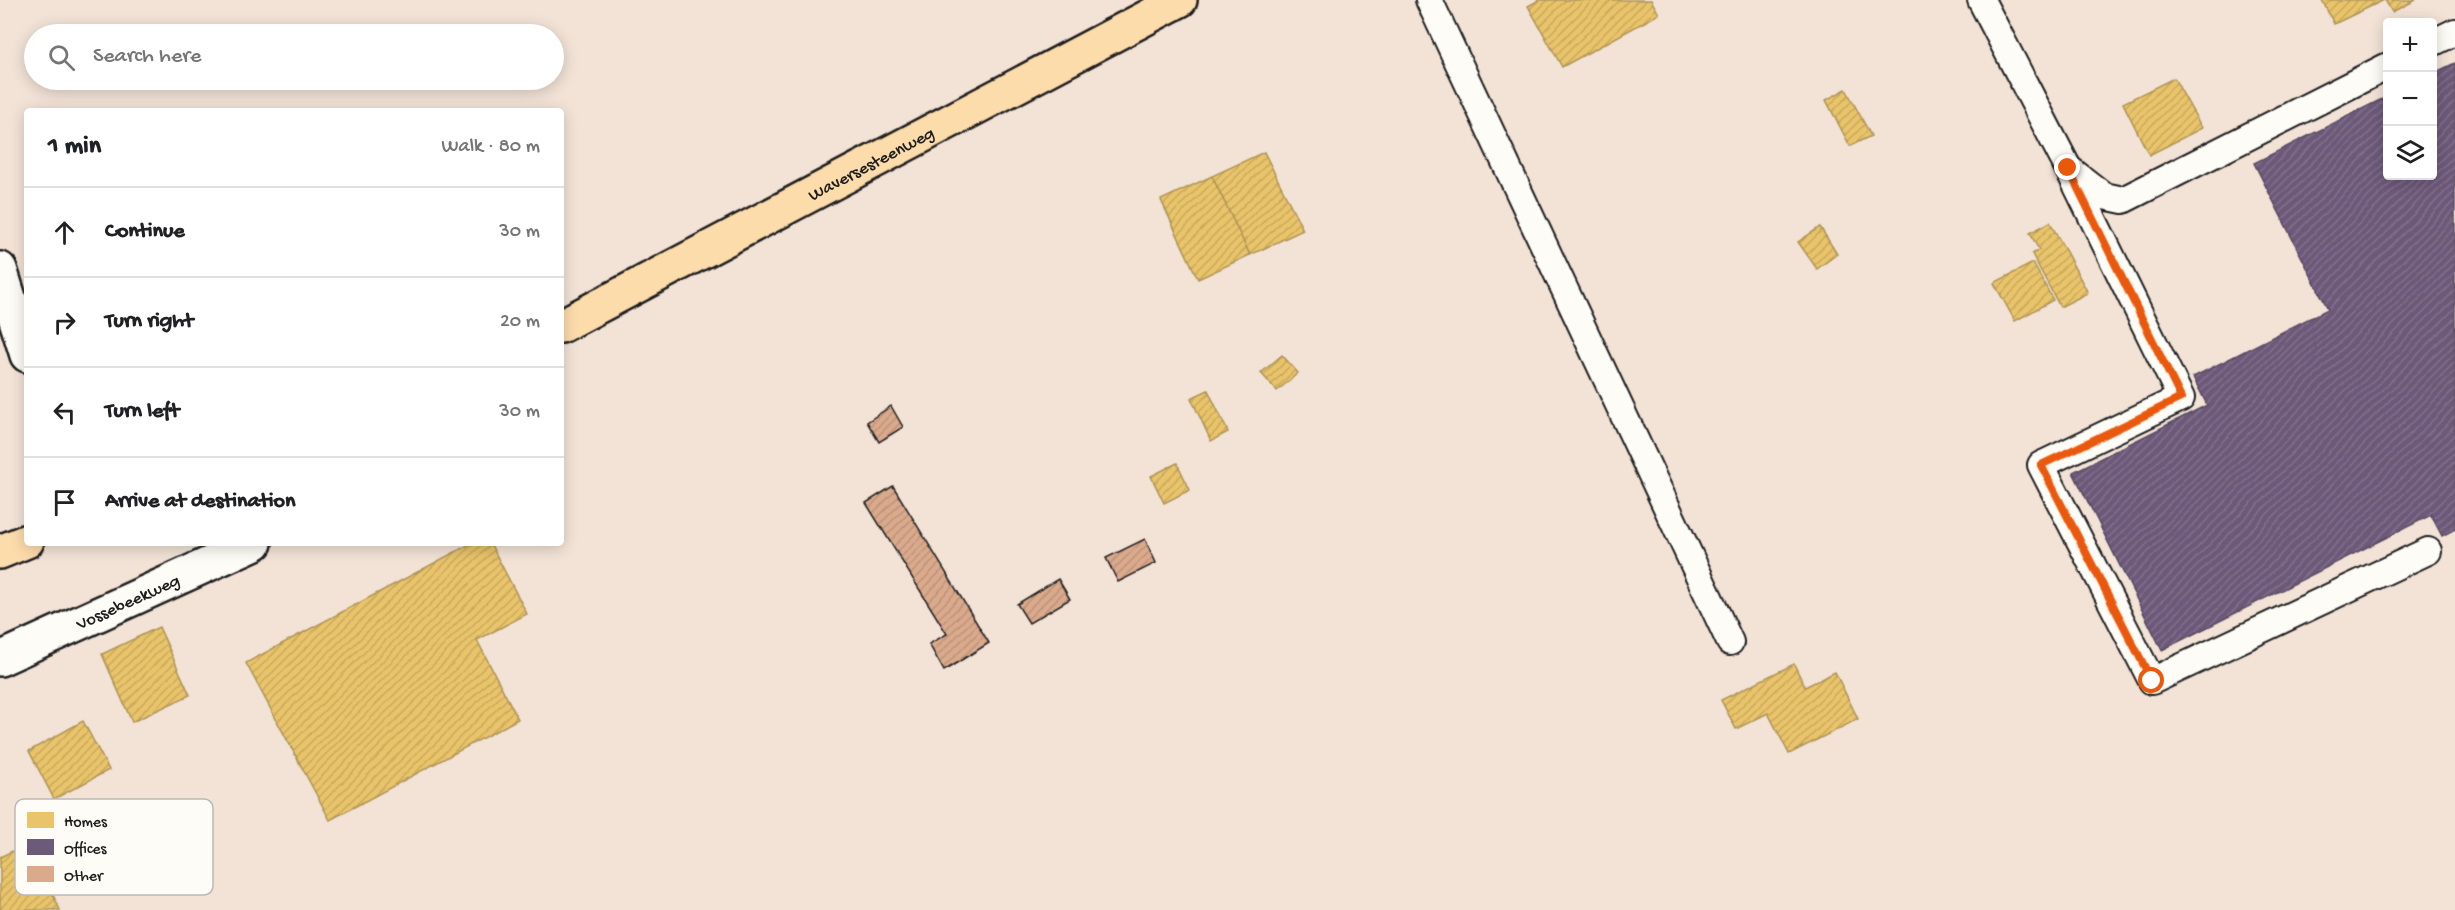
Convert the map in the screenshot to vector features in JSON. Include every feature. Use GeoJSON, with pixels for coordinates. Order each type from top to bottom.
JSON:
{"type":"FeatureCollection","features":[{"type":"Feature","properties":{"kind":"main road","name":"Waversesteenweg"},"geometry":{"type":"LineString","coordinates":[[564,325],[1180,0]]}},
{"type":"Feature","properties":{"kind":"main road"},"geometry":{"type":"LineString","coordinates":[[0,552],[24,542]]}},
{"type":"Feature","properties":{"kind":"street"},"geometry":{"type":"LineString","coordinates":[[0,269],[24,345]]}},
{"type":"Feature","properties":{"kind":"street","name":"Vossebeekweg"},"geometry":{"type":"LineString","coordinates":[[0,659],[248,546]]}},
{"type":"Feature","properties":{"kind":"lane"},"geometry":{"type":"LineString","coordinates":[[1429,0],[1730,642]]}},
{"type":"Feature","properties":{"kind":"lane"},"geometry":{"type":"LineString","coordinates":[[1981,0],[2068,168],[2181,398],[2041,465],[2152,681],[2428,551]]}},
{"type":"Feature","properties":{"kind":"lane"},"geometry":{"type":"LineString","coordinates":[[2437,41],[2455,32]]}},
{"type":"Feature","properties":{"kind":"lane"},"geometry":{"type":"LineString","coordinates":[[2068,168],[2104,196],[2123,200],[2383,69]]}},
{"type":"Feature","properties":{"kind":"building: Homes"},"geometry":{"type":"Polygon","coordinates":[[[1539,0],[1651,0],[1659,14],[1562,67],[1528,6],[1539,0]]]}},
{"type":"Feature","properties":{"kind":"building: Homes"},"geometry":{"type":"Polygon","coordinates":[[[2322,0],[2384,0],[2334,24],[2322,0]]]}},
{"type":"Feature","properties":{"kind":"building: Homes"},"geometry":{"type":"Polygon","coordinates":[[[2385,0],[2416,0],[2392,12],[2385,0]]]}},
{"type":"Feature","properties":{"kind":"building: Homes"},"geometry":{"type":"Polygon","coordinates":[[[2174,78],[2202,128],[2149,155],[2123,103],[2174,78]]]}},
{"type":"Feature","properties":{"kind":"building: Homes"},"geometry":{"type":"Polygon","coordinates":[[[1846,89],[1871,136],[1850,146],[1826,100],[1846,89]]]}},
{"type":"Feature","properties":{"kind":"building: Homes"},"geometry":{"type":"Polygon","coordinates":[[[1264,152],[1303,230],[1250,255],[1212,176],[1264,152]]]}},
{"type":"Feature","properties":{"kind":"building: Homes"},"geometry":{"type":"Polygon","coordinates":[[[1212,176],[1250,255],[1198,279],[1161,200],[1212,176]]]}},
{"type":"Feature","properties":{"kind":"building: Homes"},"geometry":{"type":"Polygon","coordinates":[[[2050,222],[2088,293],[2060,307],[2032,254],[2039,250],[2030,233],[2050,222]]]}},
{"type":"Feature","properties":{"kind":"building: Homes"},"geometry":{"type":"Polygon","coordinates":[[[1820,227],[1837,254],[1817,269],[1798,242],[1820,227]]]}},
{"type":"Feature","properties":{"kind":"building: Homes"},"geometry":{"type":"Polygon","coordinates":[[[2033,263],[2053,300],[2015,321],[1994,283],[2033,263]]]}},
{"type":"Feature","properties":{"kind":"building: Homes"},"geometry":{"type":"Polygon","coordinates":[[[1282,355],[1298,373],[1277,391],[1261,373],[1282,355]]]}},
{"type":"Feature","properties":{"kind":"building: Homes"},"geometry":{"type":"Polygon","coordinates":[[[1208,390],[1228,432],[1211,441],[1191,398],[1208,390]]]}},
{"type":"Feature","properties":{"kind":"building: Homes"},"geometry":{"type":"Polygon","coordinates":[[[1177,463],[1190,490],[1164,503],[1151,476],[1177,463]]]}},
{"type":"Feature","properties":{"kind":"building: Homes"},"geometry":{"type":"Polygon","coordinates":[[[466,546],[492,546],[527,614],[477,640],[518,719],[330,820],[246,663],[466,546]]]}},
{"type":"Feature","properties":{"kind":"building: Homes"},"geometry":{"type":"Polygon","coordinates":[[[159,627],[190,695],[132,722],[102,654],[159,627]]]}},
{"type":"Feature","properties":{"kind":"building: Homes"},"geometry":{"type":"Polygon","coordinates":[[[1794,664],[1805,687],[1835,672],[1858,719],[1789,754],[1768,713],[1736,729],[1721,700],[1794,664]]]}},
{"type":"Feature","properties":{"kind":"building: Homes"},"geometry":{"type":"Polygon","coordinates":[[[83,721],[109,770],[54,799],[29,751],[83,721]]]}},
{"type":"Feature","properties":{"kind":"building: Homes"},"geometry":{"type":"Polygon","coordinates":[[[15,850],[15,895],[53,895],[60,910],[0,910],[0,857],[15,850]]]}},
{"type":"Feature","properties":{"kind":"building: Offices"},"geometry":{"type":"Polygon","coordinates":[[[2455,63],[2455,529],[2442,536],[2431,515],[2162,650],[2073,472],[2207,405],[2193,377],[2328,309],[2254,163],[2383,98],[2383,180],[2437,180],[2437,72],[2455,63]]]}},
{"type":"Feature","properties":{"kind":"building: Other"},"geometry":{"type":"Polygon","coordinates":[[[891,406],[903,427],[879,442],[867,422],[891,406]]]}},
{"type":"Feature","properties":{"kind":"building: Other"},"geometry":{"type":"Polygon","coordinates":[[[893,486],[989,643],[944,671],[929,644],[947,634],[866,503],[893,486]]]}},
{"type":"Feature","properties":{"kind":"building: Other"},"geometry":{"type":"Polygon","coordinates":[[[1145,539],[1156,563],[1118,582],[1106,558],[1145,539]]]}},
{"type":"Feature","properties":{"kind":"building: Other"},"geometry":{"type":"Polygon","coordinates":[[[1058,579],[1070,599],[1029,623],[1017,604],[1058,579]]]}},
{"type":"Feature","properties":{"kind":"route"},"geometry":{"type":"LineString","coordinates":[[2068,168],[2181,398],[2041,465],[2152,681]]}}]}
